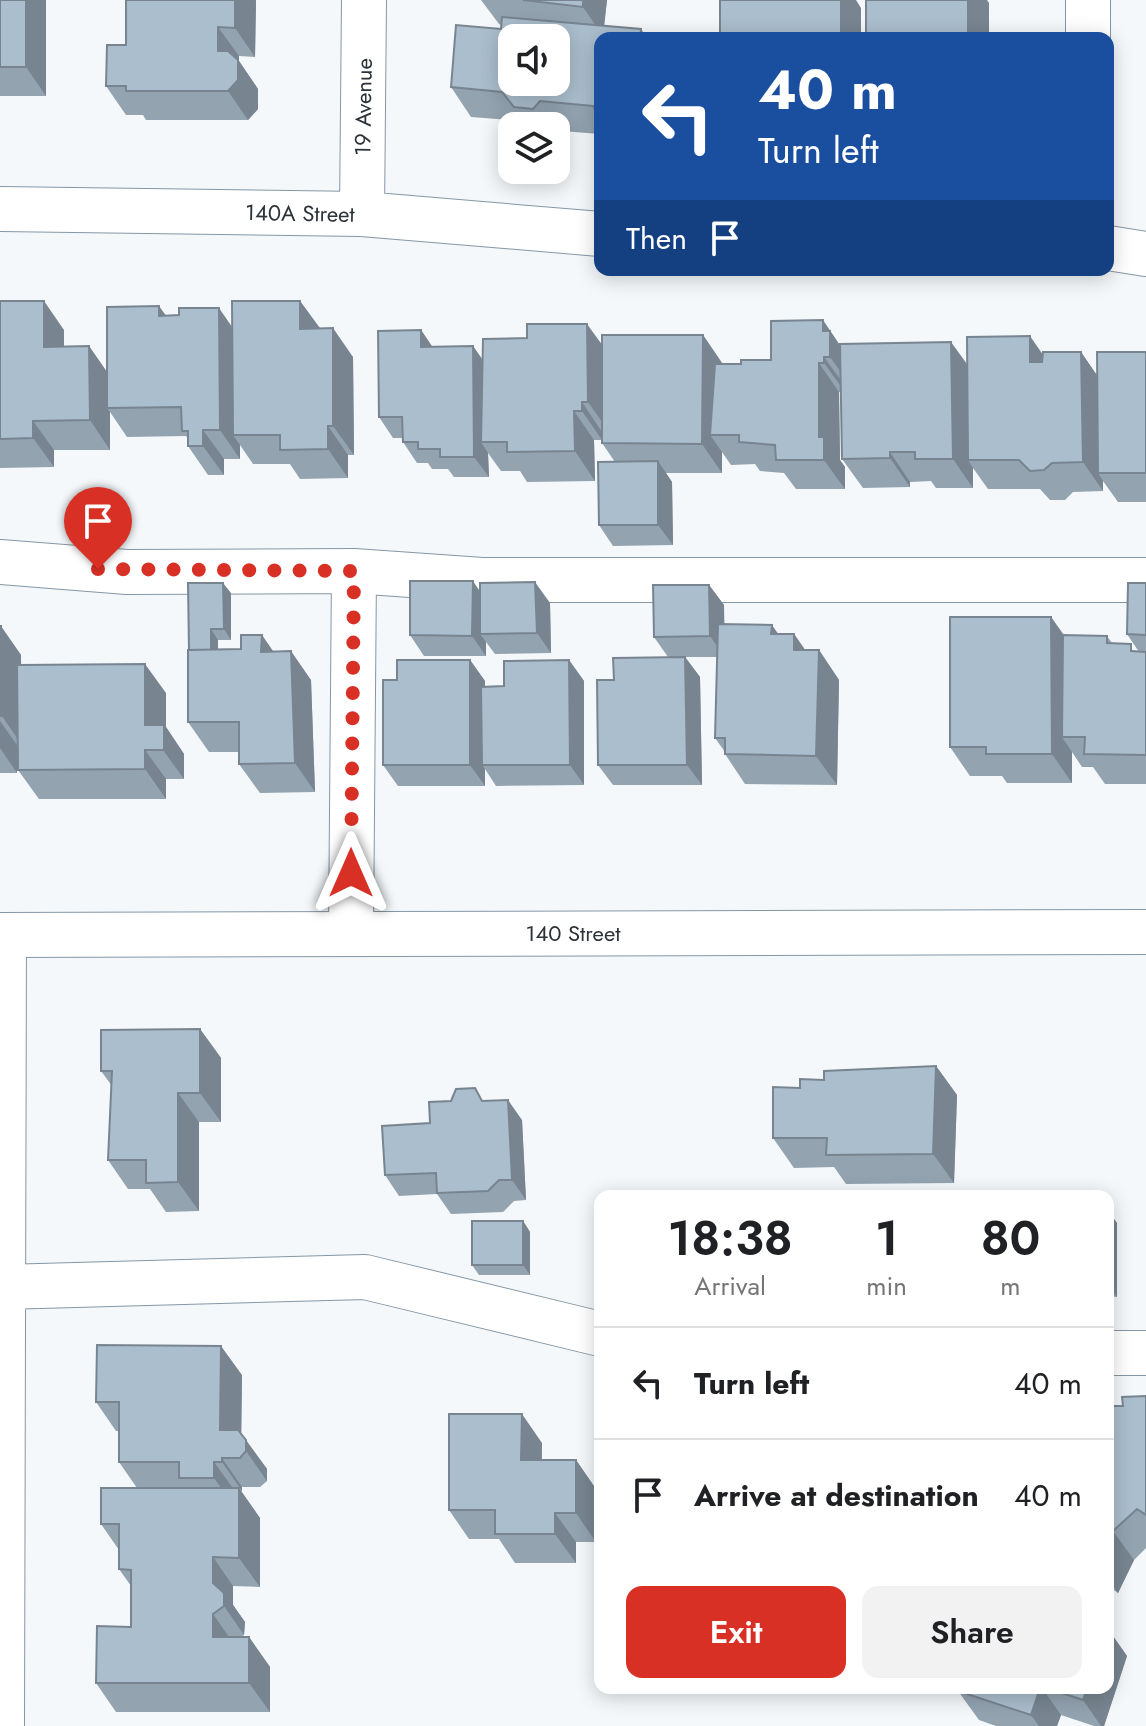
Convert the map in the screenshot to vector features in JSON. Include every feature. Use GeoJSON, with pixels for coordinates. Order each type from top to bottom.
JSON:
{"type":"FeatureCollection","features":[{"type":"Feature","properties":{"kind":"street","name":"19 Avenue"},"geometry":{"type":"LineString","coordinates":[[362,214],[364,0]]}},
{"type":"Feature","properties":{"kind":"street"},"geometry":{"type":"LineString","coordinates":[[1088,0],[1088,32]]}},
{"type":"Feature","properties":{"kind":"street","name":"140A Street"},"geometry":{"type":"LineString","coordinates":[[0,209],[362,214],[594,233]]}},
{"type":"Feature","properties":{"kind":"street"},"geometry":{"type":"LineString","coordinates":[[1114,249],[1146,254]]}},
{"type":"Feature","properties":{"kind":"street"},"geometry":{"type":"LineString","coordinates":[[0,562],[127,572],[354,571],[482,580],[1146,580]]}},
{"type":"Feature","properties":{"kind":"street"},"geometry":{"type":"LineString","coordinates":[[351,933],[354,571]]}},
{"type":"Feature","properties":{"kind":"street","name":"140 Street"},"geometry":{"type":"LineString","coordinates":[[2,935],[1146,932]]}},
{"type":"Feature","properties":{"kind":"street"},"geometry":{"type":"LineString","coordinates":[[2,935],[2,1726]]}},
{"type":"Feature","properties":{"kind":"street"},"geometry":{"type":"LineString","coordinates":[[3,1287],[365,1277],[594,1333]]}},
{"type":"Feature","properties":{"kind":"street"},"geometry":{"type":"LineString","coordinates":[[1114,1353],[1146,1353]]}},
{"type":"Feature","properties":{"kind":"building"},"geometry":{"type":"Polygon","coordinates":[[[0,0],[26,0],[26,67],[0,67],[0,0]]]}},
{"type":"Feature","properties":{"kind":"building"},"geometry":{"type":"Polygon","coordinates":[[[126,0],[235,0],[235,28],[218,27],[218,51],[228,51],[238,60],[238,80],[228,91],[126,91],[126,86],[106,86],[107,45],[126,45],[126,0]]]}},
{"type":"Feature","properties":{"kind":"building"},"geometry":{"type":"Polygon","coordinates":[[[523,0],[583,0],[583,7],[523,0]]]}},
{"type":"Feature","properties":{"kind":"building"},"geometry":{"type":"Polygon","coordinates":[[[720,0],[841,0],[841,32],[720,32],[720,0]]]}},
{"type":"Feature","properties":{"kind":"building"},"geometry":{"type":"Polygon","coordinates":[[[866,0],[968,0],[968,32],[866,32],[866,0]]]}},
{"type":"Feature","properties":{"kind":"building"},"geometry":{"type":"Polygon","coordinates":[[[502,17],[641,29],[641,32],[594,32],[594,108],[540,101],[533,109],[514,107],[505,96],[570,96],[570,24],[501,24],[502,17]]]}},
{"type":"Feature","properties":{"kind":"building"},"geometry":{"type":"Polygon","coordinates":[[[456,25],[498,29],[498,92],[451,87],[456,25]]]}},
{"type":"Feature","properties":{"kind":"building"},"geometry":{"type":"Polygon","coordinates":[[[0,301],[44,301],[44,347],[89,346],[90,420],[33,421],[33,438],[0,439],[0,301]]]}},
{"type":"Feature","properties":{"kind":"building"},"geometry":{"type":"Polygon","coordinates":[[[232,301],[300,301],[300,329],[333,328],[333,426],[328,426],[328,449],[280,450],[280,435],[233,435],[232,301]]]}},
{"type":"Feature","properties":{"kind":"building"},"geometry":{"type":"Polygon","coordinates":[[[159,306],[159,316],[179,315],[179,308],[219,308],[220,430],[203,430],[203,446],[188,446],[188,431],[182,431],[181,407],[107,408],[107,307],[159,306]]]}},
{"type":"Feature","properties":{"kind":"building"},"geometry":{"type":"Polygon","coordinates":[[[823,320],[823,331],[830,331],[830,357],[824,357],[824,363],[819,363],[819,437],[824,437],[824,460],[776,460],[775,445],[739,442],[739,435],[710,435],[715,364],[771,360],[771,321],[823,320]]]}},
{"type":"Feature","properties":{"kind":"building"},"geometry":{"type":"Polygon","coordinates":[[[527,324],[587,324],[588,402],[582,402],[582,411],[574,411],[575,451],[507,452],[507,442],[481,442],[483,339],[527,338],[527,324]]]}},
{"type":"Feature","properties":{"kind":"building"},"geometry":{"type":"Polygon","coordinates":[[[421,330],[421,347],[473,346],[474,457],[440,457],[440,449],[418,449],[418,442],[403,442],[402,417],[379,417],[378,331],[421,330]]]}},
{"type":"Feature","properties":{"kind":"building"},"geometry":{"type":"Polygon","coordinates":[[[602,335],[703,335],[702,444],[602,443],[602,335]]]}},
{"type":"Feature","properties":{"kind":"building"},"geometry":{"type":"Polygon","coordinates":[[[1030,336],[1030,362],[1042,362],[1043,352],[1081,352],[1083,462],[1052,463],[1044,470],[1030,471],[1019,460],[968,460],[967,337],[1030,336]]]}},
{"type":"Feature","properties":{"kind":"building"},"geometry":{"type":"Polygon","coordinates":[[[951,342],[953,459],[915,459],[915,452],[890,452],[890,458],[842,459],[840,344],[951,342]]]}},
{"type":"Feature","properties":{"kind":"building"},"geometry":{"type":"Polygon","coordinates":[[[1097,352],[1146,352],[1146,473],[1098,473],[1097,352]]]}},
{"type":"Feature","properties":{"kind":"building"},"geometry":{"type":"Polygon","coordinates":[[[658,461],[658,525],[599,525],[598,462],[658,461]]]}},
{"type":"Feature","properties":{"kind":"building"},"geometry":{"type":"Polygon","coordinates":[[[410,581],[473,581],[472,636],[410,635],[410,581]]]}},
{"type":"Feature","properties":{"kind":"building"},"geometry":{"type":"Polygon","coordinates":[[[535,582],[537,633],[480,634],[480,583],[535,582]]]}},
{"type":"Feature","properties":{"kind":"building"},"geometry":{"type":"Polygon","coordinates":[[[188,583],[223,583],[224,629],[211,629],[211,650],[189,650],[188,583]]]}},
{"type":"Feature","properties":{"kind":"building"},"geometry":{"type":"Polygon","coordinates":[[[1128,583],[1146,583],[1146,635],[1127,634],[1128,583]]]}},
{"type":"Feature","properties":{"kind":"building"},"geometry":{"type":"Polygon","coordinates":[[[653,585],[709,585],[710,636],[654,637],[653,585]]]}},
{"type":"Feature","properties":{"kind":"building"},"geometry":{"type":"Polygon","coordinates":[[[950,617],[1051,617],[1052,754],[986,754],[986,747],[950,747],[950,617]]]}},
{"type":"Feature","properties":{"kind":"building"},"geometry":{"type":"Polygon","coordinates":[[[718,624],[772,625],[771,634],[794,634],[794,650],[819,650],[816,756],[725,754],[725,738],[715,738],[718,624]]]}},
{"type":"Feature","properties":{"kind":"building"},"geometry":{"type":"Polygon","coordinates":[[[1,626],[2,716],[0,716],[1,626]]]}},
{"type":"Feature","properties":{"kind":"building"},"geometry":{"type":"Polygon","coordinates":[[[241,635],[262,635],[261,652],[291,651],[295,763],[239,764],[239,722],[188,722],[188,650],[241,649],[241,635]]]}},
{"type":"Feature","properties":{"kind":"building"},"geometry":{"type":"Polygon","coordinates":[[[1063,635],[1107,636],[1107,643],[1131,644],[1131,651],[1146,652],[1146,755],[1084,754],[1085,737],[1062,737],[1063,635]]]}},
{"type":"Feature","properties":{"kind":"building"},"geometry":{"type":"Polygon","coordinates":[[[685,657],[687,765],[598,765],[597,680],[614,680],[613,658],[685,657]]]}},
{"type":"Feature","properties":{"kind":"building"},"geometry":{"type":"Polygon","coordinates":[[[397,660],[470,660],[470,765],[383,765],[383,680],[397,680],[397,660]]]}},
{"type":"Feature","properties":{"kind":"building"},"geometry":{"type":"Polygon","coordinates":[[[569,660],[570,765],[482,765],[481,687],[504,686],[504,661],[569,660]]]}},
{"type":"Feature","properties":{"kind":"building"},"geometry":{"type":"Polygon","coordinates":[[[145,664],[145,725],[164,725],[164,750],[145,750],[145,769],[18,770],[17,665],[145,664]]]}},
{"type":"Feature","properties":{"kind":"building"},"geometry":{"type":"Polygon","coordinates":[[[200,1029],[200,1093],[178,1093],[178,1182],[146,1183],[146,1160],[108,1160],[112,1071],[101,1071],[101,1030],[200,1029]]]}},
{"type":"Feature","properties":{"kind":"building"},"geometry":{"type":"Polygon","coordinates":[[[936,1066],[933,1154],[826,1155],[827,1138],[773,1138],[773,1087],[800,1088],[800,1079],[824,1080],[824,1071],[936,1066]]]}},
{"type":"Feature","properties":{"kind":"building"},"geometry":{"type":"Polygon","coordinates":[[[475,1088],[482,1101],[508,1100],[512,1180],[499,1180],[488,1191],[437,1193],[436,1173],[385,1175],[382,1126],[430,1123],[429,1102],[451,1101],[456,1089],[475,1088]]]}},
{"type":"Feature","properties":{"kind":"building"},"geometry":{"type":"Polygon","coordinates":[[[472,1221],[523,1221],[523,1265],[472,1265],[472,1221]]]}},
{"type":"Feature","properties":{"kind":"building"},"geometry":{"type":"Polygon","coordinates":[[[97,1345],[221,1346],[220,1430],[238,1430],[246,1440],[246,1451],[240,1458],[222,1458],[222,1462],[214,1462],[214,1478],[179,1478],[179,1462],[119,1462],[119,1402],[96,1402],[97,1345]]]}},
{"type":"Feature","properties":{"kind":"building"},"geometry":{"type":"Polygon","coordinates":[[[1146,1396],[1146,1515],[1137,1509],[1114,1530],[1114,1406],[1123,1406],[1122,1397],[1146,1396]]]}},
{"type":"Feature","properties":{"kind":"building"},"geometry":{"type":"Polygon","coordinates":[[[449,1414],[522,1414],[521,1460],[576,1460],[576,1513],[555,1513],[555,1534],[495,1534],[495,1510],[449,1510],[449,1414]]]}},
{"type":"Feature","properties":{"kind":"building"},"geometry":{"type":"Polygon","coordinates":[[[101,1488],[239,1488],[239,1558],[213,1557],[213,1583],[224,1593],[224,1606],[213,1614],[213,1637],[249,1637],[249,1683],[96,1683],[97,1626],[131,1627],[131,1570],[119,1569],[119,1524],[101,1524],[101,1488]]]}},
{"type":"Feature","properties":{"kind":"building"},"geometry":{"type":"Polygon","coordinates":[[[967,1694],[1038,1694],[1031,1715],[967,1694]]]}},
{"type":"Feature","properties":{"kind":"building"},"geometry":{"type":"Polygon","coordinates":[[[1065,1694],[1085,1694],[1083,1700],[1065,1694]]]}},
{"type":"Feature","properties":{"kind":"route"},"geometry":{"type":"LineString","coordinates":[[98,569],[127,572],[354,571],[351,873]]}}]}
